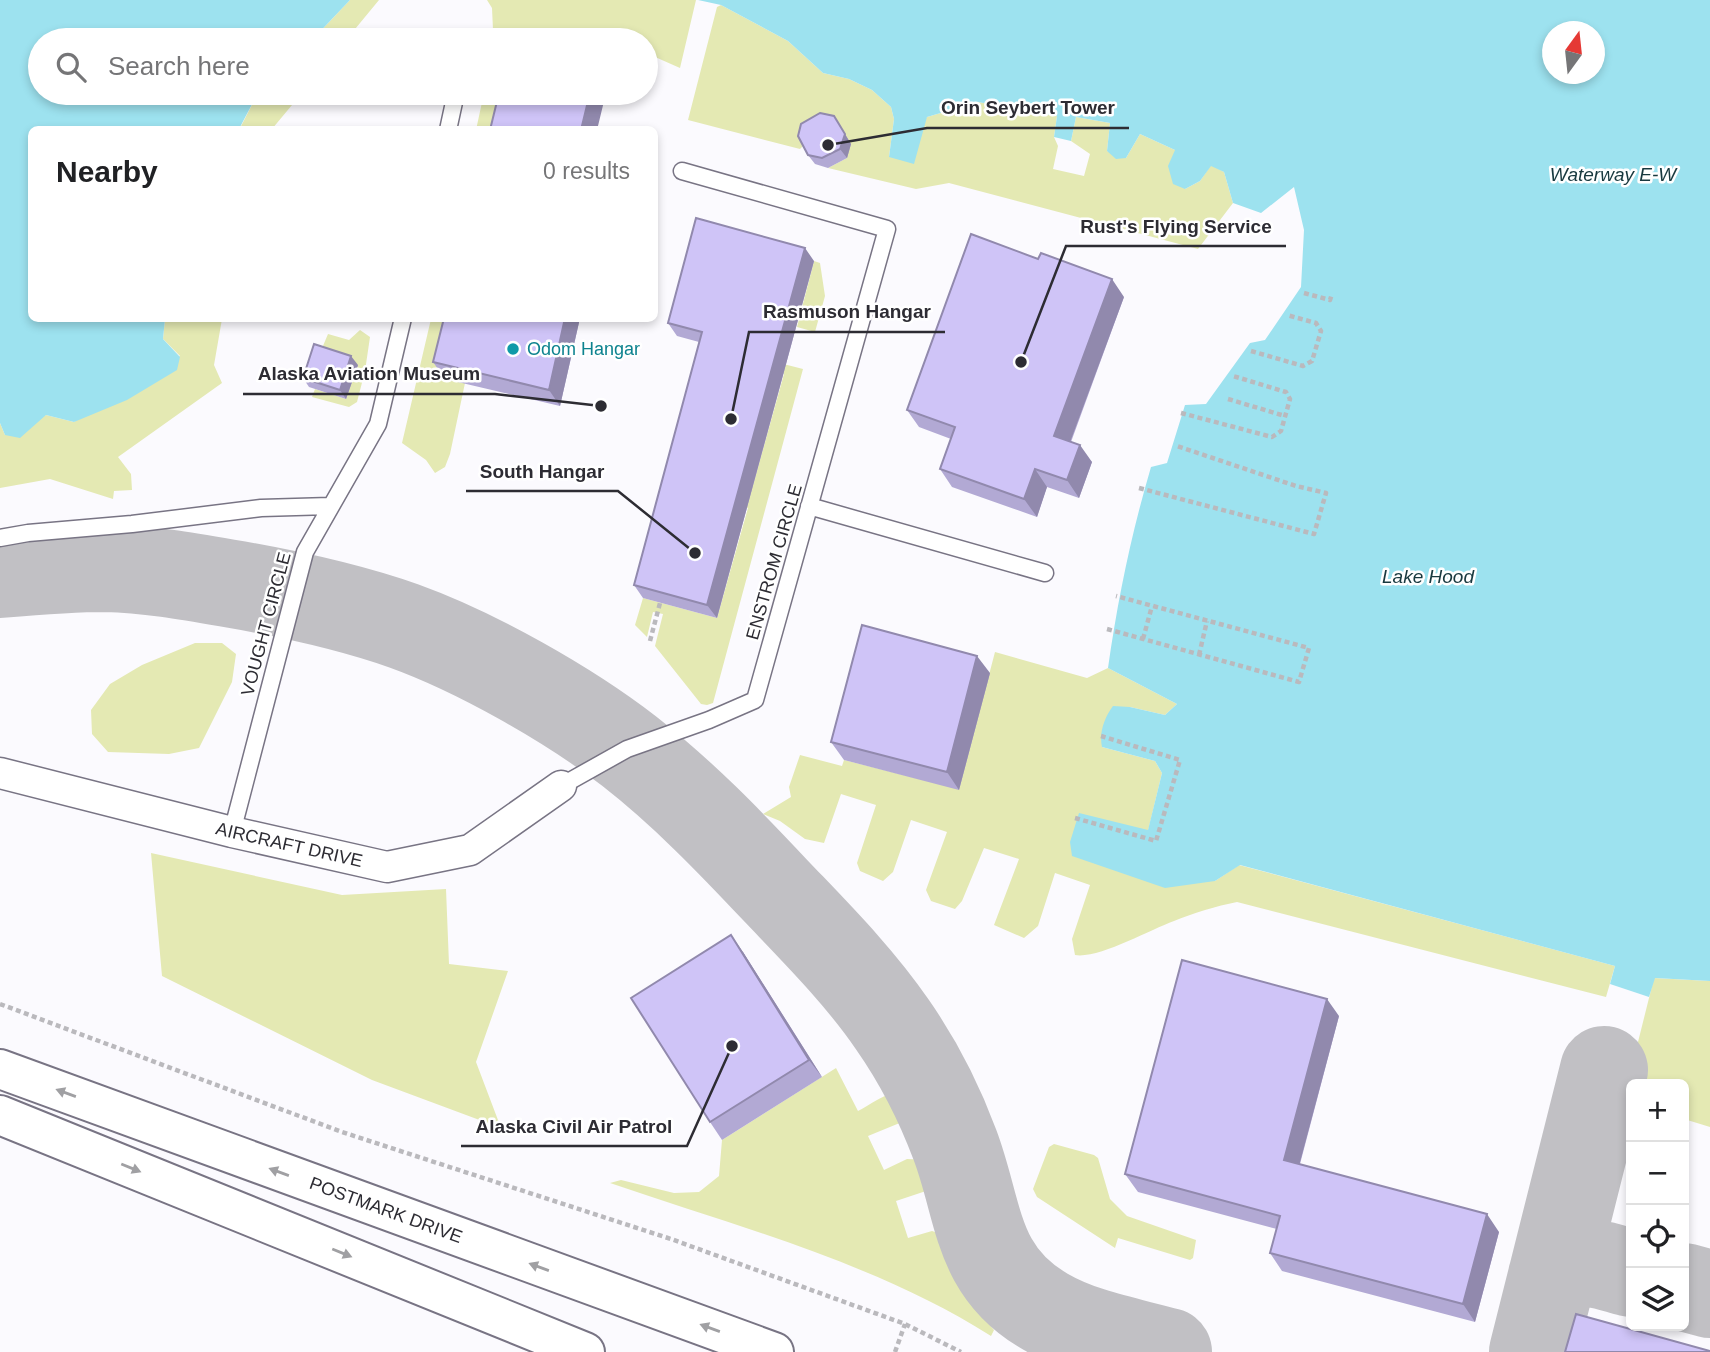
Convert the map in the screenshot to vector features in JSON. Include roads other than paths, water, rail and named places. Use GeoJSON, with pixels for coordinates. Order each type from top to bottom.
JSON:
{"type":"FeatureCollection","features":[{"type":"Feature","properties":{"kind":"street","name":"AIRCRAFT DRIVE"},"geometry":{"type":"LineString","coordinates":[[0,773],[232,832],[387,867],[470,850],[561,786]]}},
{"type":"Feature","properties":{"kind":"street","name":"POSTMARK DRIVE"},"geometry":{"type":"LineString","coordinates":[[0,1069],[774,1352]]}},
{"type":"Feature","properties":{"kind":"street"},"geometry":{"type":"LineString","coordinates":[[0,1115],[585,1352]]}},
{"type":"Feature","properties":{"kind":"lane"},"geometry":{"type":"LineString","coordinates":[[449,126],[453,105]]}},
{"type":"Feature","properties":{"kind":"lane","name":"ENSTROM CIRCLE"},"geometry":{"type":"LineString","coordinates":[[561,786],[627,750],[709,720],[754,700],[887,229],[682,171]]}},
{"type":"Feature","properties":{"kind":"lane","name":"VOUGHT CIRCLE"},"geometry":{"type":"LineString","coordinates":[[232,832],[305,552],[378,424],[402,322]]}},
{"type":"Feature","properties":{"kind":"lane"},"geometry":{"type":"LineString","coordinates":[[0,538],[261,508],[330,506]]}},
{"type":"Feature","properties":{"kind":"lane"},"geometry":{"type":"LineString","coordinates":[[809,506],[1045,573]]}},
{"type":"Feature","properties":{"kind":"water"},"geometry":{"type":"Polygon","coordinates":[[[0,0],[350,0],[323,28],[28,28],[28,105],[252,105],[241,126],[28,126],[28,322],[165,322],[163,339],[180,357],[177,370],[127,400],[74,422],[46,415],[20,438],[5,435],[0,423],[0,0]]]}},
{"type":"Feature","properties":{"kind":"water","name":"Lake Hood"},"geometry":{"type":"Polygon","coordinates":[[[698,0],[1710,0],[1710,981],[1655,978],[1649,997],[1610,984],[1615,966],[1240,865],[1215,881],[1165,888],[1072,856],[1070,842],[1079,813],[1148,830],[1162,773],[1155,761],[1102,747],[1101,742],[1103,726],[1113,706],[1165,715],[1177,704],[1108,668],[1131,542],[1151,467],[1167,463],[1185,405],[1206,404],[1250,343],[1265,340],[1301,287],[1304,230],[1294,187],[1261,213],[1233,203],[1224,172],[1211,166],[1200,181],[1185,189],[1173,184],[1168,166],[1175,150],[1140,134],[1126,158],[1116,159],[1107,151],[1110,123],[1076,117],[1071,141],[1054,137],[1057,116],[978,102],[927,117],[914,164],[889,157],[894,119],[891,107],[872,90],[849,79],[823,73],[788,41],[721,5],[698,0]]]}},
{"type":"Feature","properties":{"kind":"place","name":"Orin Seybert Tower"},"geometry":{"type":"Point","coordinates":[828,145]}},
{"type":"Feature","properties":{"kind":"place","name":"Odom Hangar"},"geometry":{"type":"Point","coordinates":[513,349]}},
{"type":"Feature","properties":{"kind":"place","name":"Rust's Flying Service"},"geometry":{"type":"Point","coordinates":[1021,362]}},
{"type":"Feature","properties":{"kind":"place","name":"Alaska Aviation Museum"},"geometry":{"type":"Point","coordinates":[601,406]}},
{"type":"Feature","properties":{"kind":"place","name":"Rasmuson Hangar"},"geometry":{"type":"Point","coordinates":[731,419]}},
{"type":"Feature","properties":{"kind":"place","name":"South Hangar"},"geometry":{"type":"Point","coordinates":[695,553]}},
{"type":"Feature","properties":{"kind":"place","name":"Alaska Civil Air Patrol"},"geometry":{"type":"Point","coordinates":[732,1046]}},
{"type":"Feature","properties":{"kind":"water label","name":"Waterway E-W"},"geometry":{"type":"Point","coordinates":[1613,174]}}]}
